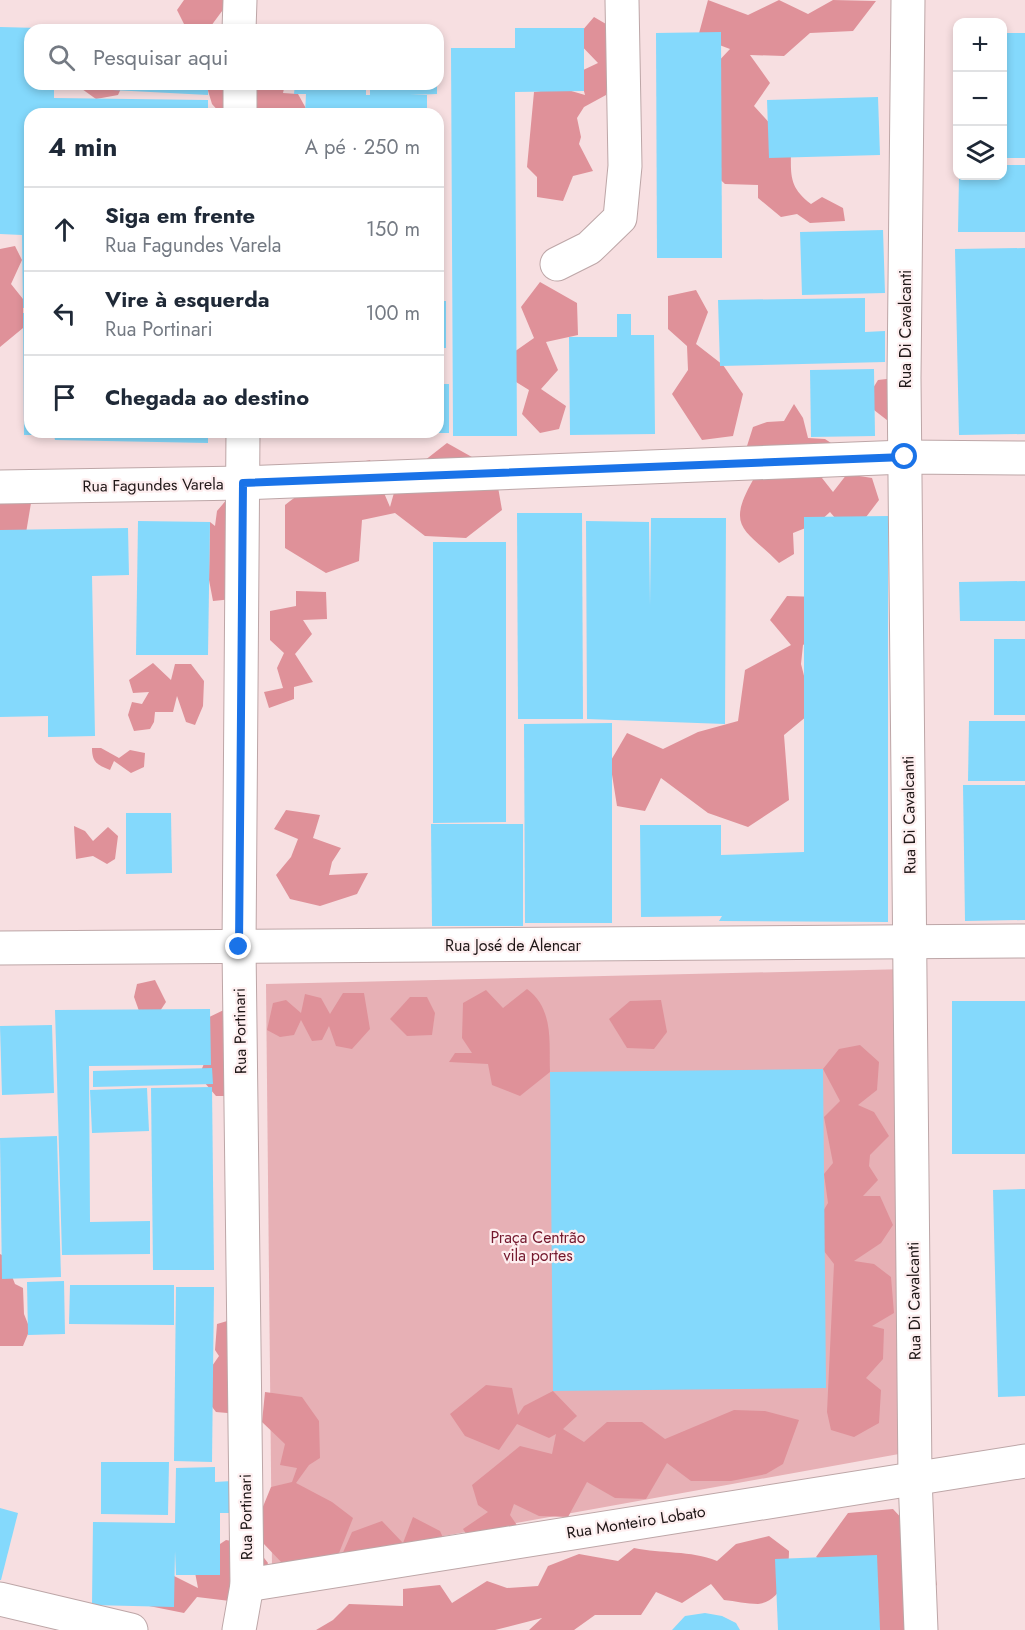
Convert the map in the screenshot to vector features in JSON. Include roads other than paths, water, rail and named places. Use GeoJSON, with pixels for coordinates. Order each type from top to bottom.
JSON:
{"type":"FeatureCollection","features":[{"type":"Feature","properties":{"kind":"street"},"geometry":{"type":"LineString","coordinates":[[240,0],[240,24]]}},
{"type":"Feature","properties":{"kind":"street"},"geometry":{"type":"LineString","coordinates":[[557,264],[589,248],[620,218],[625,166],[622,0]]}},
{"type":"Feature","properties":{"kind":"street","name":"Rua Di Cavalcanti"},"geometry":{"type":"LineString","coordinates":[[908,0],[905,457],[915,1477],[921,1630]]}},
{"type":"Feature","properties":{"kind":"street"},"geometry":{"type":"LineString","coordinates":[[240,90],[240,108]]}},
{"type":"Feature","properties":{"kind":"street","name":"Rua Portinari"},"geometry":{"type":"LineString","coordinates":[[239,1630],[247,1585],[239,947],[243,438]]}},
{"type":"Feature","properties":{"kind":"street","name":"Rua Fagundes Varela"},"geometry":{"type":"LineString","coordinates":[[0,487],[243,483],[905,457],[1025,458]]}},
{"type":"Feature","properties":{"kind":"street","name":"Rua José de Alencar"},"geometry":{"type":"LineString","coordinates":[[0,948],[1025,940]]}},
{"type":"Feature","properties":{"kind":"street","name":"Rua Monteiro Lobato"},"geometry":{"type":"LineString","coordinates":[[247,1585],[1025,1461]]}},
{"type":"Feature","properties":{"kind":"street"},"geometry":{"type":"LineString","coordinates":[[0,1599],[131,1630]]}},
{"type":"Feature","properties":{"kind":"park label","name":"Praça Centrão vila portes"},"geometry":{"type":"Point","coordinates":[538,1246]}}]}
